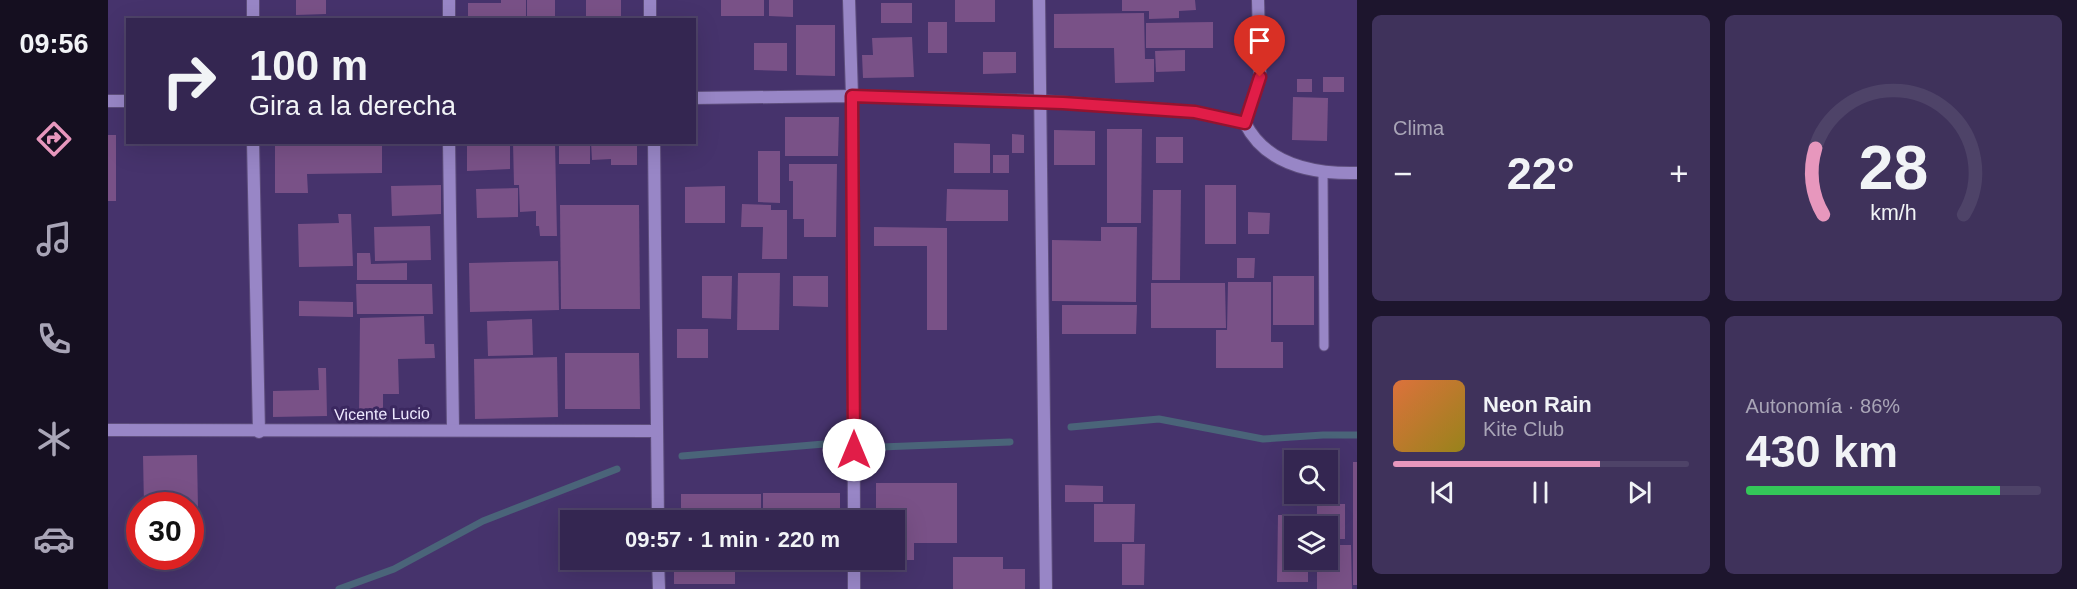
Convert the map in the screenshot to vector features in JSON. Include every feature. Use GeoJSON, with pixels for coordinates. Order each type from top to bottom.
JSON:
{"type":"FeatureCollection","features":[{"type":"Feature","properties":{"kind":"street"},"geometry":{"type":"LineString","coordinates":[[253,0],[253,18]]}},
{"type":"Feature","properties":{"kind":"street"},"geometry":{"type":"LineString","coordinates":[[449,0],[449,18]]}},
{"type":"Feature","properties":{"kind":"street"},"geometry":{"type":"LineString","coordinates":[[650,0],[650,18]]}},
{"type":"Feature","properties":{"kind":"street"},"geometry":{"type":"LineString","coordinates":[[849,0],[852,96],[854,510]]}},
{"type":"Feature","properties":{"kind":"street"},"geometry":{"type":"LineString","coordinates":[[1039,0],[1046,589]]}},
{"type":"Feature","properties":{"kind":"street"},"geometry":{"type":"LineString","coordinates":[[1258,0],[1260,77],[1245,123],[1252,137],[1270,153],[1291,165],[1332,174],[1357,173]]}},
{"type":"Feature","properties":{"kind":"street"},"geometry":{"type":"LineString","coordinates":[[696,98],[852,96],[1041,101],[1195,112],[1245,123]]}},
{"type":"Feature","properties":{"kind":"street"},"geometry":{"type":"LineString","coordinates":[[108,101],[126,101]]}},
{"type":"Feature","properties":{"kind":"street"},"geometry":{"type":"LineString","coordinates":[[253,144],[259,432]]}},
{"type":"Feature","properties":{"kind":"street"},"geometry":{"type":"LineString","coordinates":[[449,144],[453,429]]}},
{"type":"Feature","properties":{"kind":"street"},"geometry":{"type":"LineString","coordinates":[[654,144],[658,510]]}},
{"type":"Feature","properties":{"kind":"street","name":"Vicente Lucio"},"geometry":{"type":"LineString","coordinates":[[108,430],[657,431]]}},
{"type":"Feature","properties":{"kind":"street"},"geometry":{"type":"LineString","coordinates":[[658,570],[659,589]]}},
{"type":"Feature","properties":{"kind":"street"},"geometry":{"type":"LineString","coordinates":[[854,570],[854,589]]}},
{"type":"Feature","properties":{"kind":"lane"},"geometry":{"type":"LineString","coordinates":[[1323,172],[1324,346]]}},
{"type":"Feature","properties":{"kind":"building"},"geometry":{"type":"Polygon","coordinates":[[[296,0],[326,0],[326,14],[296,15],[296,0]]]}},
{"type":"Feature","properties":{"kind":"building"},"geometry":{"type":"Polygon","coordinates":[[[501,0],[526,0],[526,18],[468,18],[468,3],[501,3],[501,0]]]}},
{"type":"Feature","properties":{"kind":"building"},"geometry":{"type":"Polygon","coordinates":[[[527,0],[555,0],[555,18],[527,18],[527,0]]]}},
{"type":"Feature","properties":{"kind":"building"},"geometry":{"type":"Polygon","coordinates":[[[586,0],[621,0],[621,18],[586,18],[586,0]]]}},
{"type":"Feature","properties":{"kind":"building"},"geometry":{"type":"Polygon","coordinates":[[[721,0],[764,0],[764,16],[721,16],[721,0]]]}},
{"type":"Feature","properties":{"kind":"building"},"geometry":{"type":"Polygon","coordinates":[[[769,0],[793,0],[793,17],[769,16],[769,0]]]}},
{"type":"Feature","properties":{"kind":"building"},"geometry":{"type":"Polygon","coordinates":[[[955,0],[995,0],[995,22],[955,22],[955,0]]]}},
{"type":"Feature","properties":{"kind":"building"},"geometry":{"type":"Polygon","coordinates":[[[1122,0],[1195,0],[1196,10],[1179,11],[1179,18],[1149,19],[1149,11],[1122,11],[1122,0]]]}},
{"type":"Feature","properties":{"kind":"building"},"geometry":{"type":"Polygon","coordinates":[[[881,3],[912,3],[912,23],[881,23],[881,3]]]}},
{"type":"Feature","properties":{"kind":"building"},"geometry":{"type":"Polygon","coordinates":[[[1144,13],[1145,59],[1154,59],[1154,82],[1115,83],[1114,48],[1054,48],[1054,14],[1144,13]]]}},
{"type":"Feature","properties":{"kind":"building"},"geometry":{"type":"Polygon","coordinates":[[[928,22],[947,22],[947,53],[928,53],[928,22]]]}},
{"type":"Feature","properties":{"kind":"building"},"geometry":{"type":"Polygon","coordinates":[[[1213,22],[1213,48],[1146,48],[1146,23],[1213,22]]]}},
{"type":"Feature","properties":{"kind":"building"},"geometry":{"type":"Polygon","coordinates":[[[796,25],[835,25],[835,76],[796,75],[796,25]]]}},
{"type":"Feature","properties":{"kind":"building"},"geometry":{"type":"Polygon","coordinates":[[[912,37],[914,77],[863,78],[862,55],[873,55],[872,38],[912,37]]]}},
{"type":"Feature","properties":{"kind":"building"},"geometry":{"type":"Polygon","coordinates":[[[754,43],[787,43],[787,71],[754,70],[754,43]]]}},
{"type":"Feature","properties":{"kind":"building"},"geometry":{"type":"Polygon","coordinates":[[[1185,50],[1185,71],[1156,72],[1155,51],[1185,50]]]}},
{"type":"Feature","properties":{"kind":"building"},"geometry":{"type":"Polygon","coordinates":[[[983,52],[1016,52],[1016,73],[983,74],[983,52]]]}},
{"type":"Feature","properties":{"kind":"building"},"geometry":{"type":"Polygon","coordinates":[[[1323,77],[1344,77],[1344,92],[1323,92],[1323,77]]]}},
{"type":"Feature","properties":{"kind":"building"},"geometry":{"type":"Polygon","coordinates":[[[1297,79],[1312,79],[1312,92],[1297,92],[1297,79]]]}},
{"type":"Feature","properties":{"kind":"building"},"geometry":{"type":"Polygon","coordinates":[[[1293,97],[1328,98],[1327,141],[1292,140],[1293,97]]]}},
{"type":"Feature","properties":{"kind":"building"},"geometry":{"type":"Polygon","coordinates":[[[785,117],[839,117],[838,156],[785,156],[785,117]]]}},
{"type":"Feature","properties":{"kind":"building"},"geometry":{"type":"Polygon","coordinates":[[[1107,129],[1142,129],[1141,223],[1107,223],[1107,129]]]}},
{"type":"Feature","properties":{"kind":"building"},"geometry":{"type":"Polygon","coordinates":[[[1054,130],[1095,131],[1095,165],[1054,165],[1054,130]]]}},
{"type":"Feature","properties":{"kind":"building"},"geometry":{"type":"Polygon","coordinates":[[[1012,134],[1024,135],[1024,153],[1012,153],[1012,134]]]}},
{"type":"Feature","properties":{"kind":"building"},"geometry":{"type":"Polygon","coordinates":[[[108,135],[116,135],[116,201],[108,201],[108,135]]]}},
{"type":"Feature","properties":{"kind":"building"},"geometry":{"type":"Polygon","coordinates":[[[1156,137],[1183,137],[1183,163],[1156,163],[1156,137]]]}},
{"type":"Feature","properties":{"kind":"building"},"geometry":{"type":"Polygon","coordinates":[[[954,143],[990,144],[990,173],[954,173],[954,143]]]}},
{"type":"Feature","properties":{"kind":"building"},"geometry":{"type":"Polygon","coordinates":[[[275,144],[382,144],[382,173],[307,174],[308,193],[275,193],[275,144]]]}},
{"type":"Feature","properties":{"kind":"building"},"geometry":{"type":"Polygon","coordinates":[[[467,144],[510,144],[510,169],[467,171],[467,144]]]}},
{"type":"Feature","properties":{"kind":"building"},"geometry":{"type":"Polygon","coordinates":[[[513,144],[555,144],[557,236],[540,236],[539,226],[536,226],[536,211],[520,212],[519,185],[514,185],[513,144]]]}},
{"type":"Feature","properties":{"kind":"building"},"geometry":{"type":"Polygon","coordinates":[[[559,144],[590,144],[590,164],[559,164],[559,144]]]}},
{"type":"Feature","properties":{"kind":"building"},"geometry":{"type":"Polygon","coordinates":[[[591,144],[637,144],[637,165],[611,165],[611,159],[592,160],[591,144]]]}},
{"type":"Feature","properties":{"kind":"building"},"geometry":{"type":"Polygon","coordinates":[[[758,151],[780,151],[780,203],[758,202],[758,151]]]}},
{"type":"Feature","properties":{"kind":"building"},"geometry":{"type":"Polygon","coordinates":[[[993,155],[1009,155],[1009,173],[993,173],[993,155]]]}},
{"type":"Feature","properties":{"kind":"building"},"geometry":{"type":"Polygon","coordinates":[[[789,164],[837,164],[836,237],[804,237],[804,219],[793,219],[793,181],[789,181],[789,164]]]}},
{"type":"Feature","properties":{"kind":"building"},"geometry":{"type":"Polygon","coordinates":[[[441,185],[441,214],[392,216],[391,186],[441,185]]]}},
{"type":"Feature","properties":{"kind":"building"},"geometry":{"type":"Polygon","coordinates":[[[1205,185],[1236,185],[1236,244],[1205,244],[1205,185]]]}},
{"type":"Feature","properties":{"kind":"building"},"geometry":{"type":"Polygon","coordinates":[[[725,186],[725,223],[685,223],[685,187],[725,186]]]}},
{"type":"Feature","properties":{"kind":"building"},"geometry":{"type":"Polygon","coordinates":[[[518,188],[518,217],[477,218],[476,189],[518,188]]]}},
{"type":"Feature","properties":{"kind":"building"},"geometry":{"type":"Polygon","coordinates":[[[947,189],[1008,190],[1008,221],[946,221],[947,189]]]}},
{"type":"Feature","properties":{"kind":"building"},"geometry":{"type":"Polygon","coordinates":[[[1153,190],[1181,190],[1180,280],[1152,280],[1153,190]]]}},
{"type":"Feature","properties":{"kind":"building"},"geometry":{"type":"Polygon","coordinates":[[[742,204],[771,205],[771,210],[787,210],[787,259],[762,259],[763,227],[741,227],[742,204]]]}},
{"type":"Feature","properties":{"kind":"building"},"geometry":{"type":"Polygon","coordinates":[[[560,205],[639,205],[640,309],[561,309],[560,205]]]}},
{"type":"Feature","properties":{"kind":"building"},"geometry":{"type":"Polygon","coordinates":[[[1248,212],[1270,213],[1269,234],[1248,234],[1248,212]]]}},
{"type":"Feature","properties":{"kind":"building"},"geometry":{"type":"Polygon","coordinates":[[[338,214],[351,214],[353,266],[299,267],[298,224],[339,223],[338,214]]]}},
{"type":"Feature","properties":{"kind":"building"},"geometry":{"type":"Polygon","coordinates":[[[430,226],[431,260],[375,261],[374,227],[430,226]]]}},
{"type":"Feature","properties":{"kind":"building"},"geometry":{"type":"Polygon","coordinates":[[[874,227],[947,228],[947,330],[927,330],[927,246],[874,246],[874,227]]]}},
{"type":"Feature","properties":{"kind":"building"},"geometry":{"type":"Polygon","coordinates":[[[1101,227],[1137,227],[1136,302],[1052,301],[1052,240],[1101,241],[1101,227]]]}},
{"type":"Feature","properties":{"kind":"building"},"geometry":{"type":"Polygon","coordinates":[[[357,253],[370,253],[371,264],[407,263],[407,280],[357,280],[357,253]]]}},
{"type":"Feature","properties":{"kind":"building"},"geometry":{"type":"Polygon","coordinates":[[[1237,258],[1255,258],[1254,278],[1237,278],[1237,258]]]}},
{"type":"Feature","properties":{"kind":"building"},"geometry":{"type":"Polygon","coordinates":[[[558,261],[559,310],[470,312],[469,263],[558,261]]]}},
{"type":"Feature","properties":{"kind":"building"},"geometry":{"type":"Polygon","coordinates":[[[738,273],[780,273],[779,330],[737,330],[738,273]]]}},
{"type":"Feature","properties":{"kind":"building"},"geometry":{"type":"Polygon","coordinates":[[[702,276],[732,276],[731,319],[702,318],[702,276]]]}},
{"type":"Feature","properties":{"kind":"building"},"geometry":{"type":"Polygon","coordinates":[[[793,276],[828,276],[828,307],[793,306],[793,276]]]}},
{"type":"Feature","properties":{"kind":"building"},"geometry":{"type":"Polygon","coordinates":[[[1273,276],[1314,276],[1314,325],[1273,325],[1273,276]]]}},
{"type":"Feature","properties":{"kind":"building"},"geometry":{"type":"Polygon","coordinates":[[[1228,282],[1271,282],[1271,342],[1283,342],[1283,368],[1216,368],[1216,330],[1227,330],[1228,282]]]}},
{"type":"Feature","properties":{"kind":"building"},"geometry":{"type":"Polygon","coordinates":[[[1151,283],[1225,283],[1226,328],[1151,328],[1151,283]]]}},
{"type":"Feature","properties":{"kind":"building"},"geometry":{"type":"Polygon","coordinates":[[[356,284],[432,284],[433,314],[357,314],[356,284]]]}},
{"type":"Feature","properties":{"kind":"building"},"geometry":{"type":"Polygon","coordinates":[[[299,301],[353,302],[353,317],[299,316],[299,301]]]}},
{"type":"Feature","properties":{"kind":"building"},"geometry":{"type":"Polygon","coordinates":[[[1062,305],[1137,305],[1136,334],[1062,334],[1062,305]]]}},
{"type":"Feature","properties":{"kind":"building"},"geometry":{"type":"Polygon","coordinates":[[[424,316],[425,344],[434,344],[435,358],[398,359],[399,394],[383,394],[383,417],[359,417],[360,318],[424,316]]]}},
{"type":"Feature","properties":{"kind":"building"},"geometry":{"type":"Polygon","coordinates":[[[532,319],[533,355],[488,356],[487,321],[532,319]]]}},
{"type":"Feature","properties":{"kind":"building"},"geometry":{"type":"Polygon","coordinates":[[[677,329],[708,329],[708,358],[677,358],[677,329]]]}},
{"type":"Feature","properties":{"kind":"building"},"geometry":{"type":"Polygon","coordinates":[[[565,353],[639,353],[640,409],[565,409],[565,353]]]}},
{"type":"Feature","properties":{"kind":"building"},"geometry":{"type":"Polygon","coordinates":[[[557,357],[558,417],[475,419],[474,359],[557,357]]]}},
{"type":"Feature","properties":{"kind":"building"},"geometry":{"type":"Polygon","coordinates":[[[318,368],[326,368],[327,416],[273,417],[273,391],[319,390],[318,368]]]}},
{"type":"Feature","properties":{"kind":"building"},"geometry":{"type":"Polygon","coordinates":[[[197,455],[198,492],[144,492],[143,456],[197,455]]]}},
{"type":"Feature","properties":{"kind":"building"},"geometry":{"type":"Polygon","coordinates":[[[1353,462],[1357,462],[1357,585],[1353,585],[1353,462]]]}},
{"type":"Feature","properties":{"kind":"building"},"geometry":{"type":"Polygon","coordinates":[[[876,483],[957,483],[957,543],[914,543],[914,560],[905,560],[905,510],[876,510],[876,483]]]}},
{"type":"Feature","properties":{"kind":"building"},"geometry":{"type":"Polygon","coordinates":[[[1065,485],[1103,486],[1103,502],[1065,502],[1065,485]]]}},
{"type":"Feature","properties":{"kind":"building"},"geometry":{"type":"Polygon","coordinates":[[[763,493],[840,493],[840,510],[763,510],[763,493]]]}},
{"type":"Feature","properties":{"kind":"building"},"geometry":{"type":"Polygon","coordinates":[[[681,494],[761,494],[761,510],[681,510],[681,494]]]}},
{"type":"Feature","properties":{"kind":"building"},"geometry":{"type":"Polygon","coordinates":[[[1094,504],[1135,504],[1134,542],[1094,542],[1094,504]]]}},
{"type":"Feature","properties":{"kind":"building"},"geometry":{"type":"Polygon","coordinates":[[[1317,504],[1345,504],[1345,539],[1338,539],[1338,516],[1317,516],[1317,504]]]}},
{"type":"Feature","properties":{"kind":"building"},"geometry":{"type":"Polygon","coordinates":[[[1278,515],[1308,515],[1284,516],[1284,570],[1308,570],[1308,582],[1277,582],[1278,515]]]}},
{"type":"Feature","properties":{"kind":"building"},"geometry":{"type":"Polygon","coordinates":[[[1122,544],[1145,544],[1144,585],[1122,585],[1122,544]]]}},
{"type":"Feature","properties":{"kind":"building"},"geometry":{"type":"Polygon","coordinates":[[[1338,545],[1351,545],[1352,589],[1317,589],[1317,570],[1338,570],[1338,545]]]}},
{"type":"Feature","properties":{"kind":"building"},"geometry":{"type":"Polygon","coordinates":[[[953,557],[1003,557],[1003,569],[1025,569],[1025,589],[953,589],[953,557]]]}},
{"type":"Feature","properties":{"kind":"building"},"geometry":{"type":"Polygon","coordinates":[[[674,570],[735,570],[735,584],[674,584],[674,570]]]}},
{"type":"Feature","properties":{"kind":"waterway"},"geometry":{"type":"LineString","coordinates":[[1071,427],[1159,419],[1263,439],[1357,435]]}},
{"type":"Feature","properties":{"kind":"waterway"},"geometry":{"type":"LineString","coordinates":[[682,456],[824,444],[881,447],[1010,442]]}},
{"type":"Feature","properties":{"kind":"waterway"},"geometry":{"type":"LineString","coordinates":[[339,589],[394,569],[483,521],[617,469]]}},
{"type":"Feature","properties":{"kind":"route"},"geometry":{"type":"LineString","coordinates":[[854,450],[852,96],[1041,101],[1195,112],[1245,123],[1260,77]]}}]}
